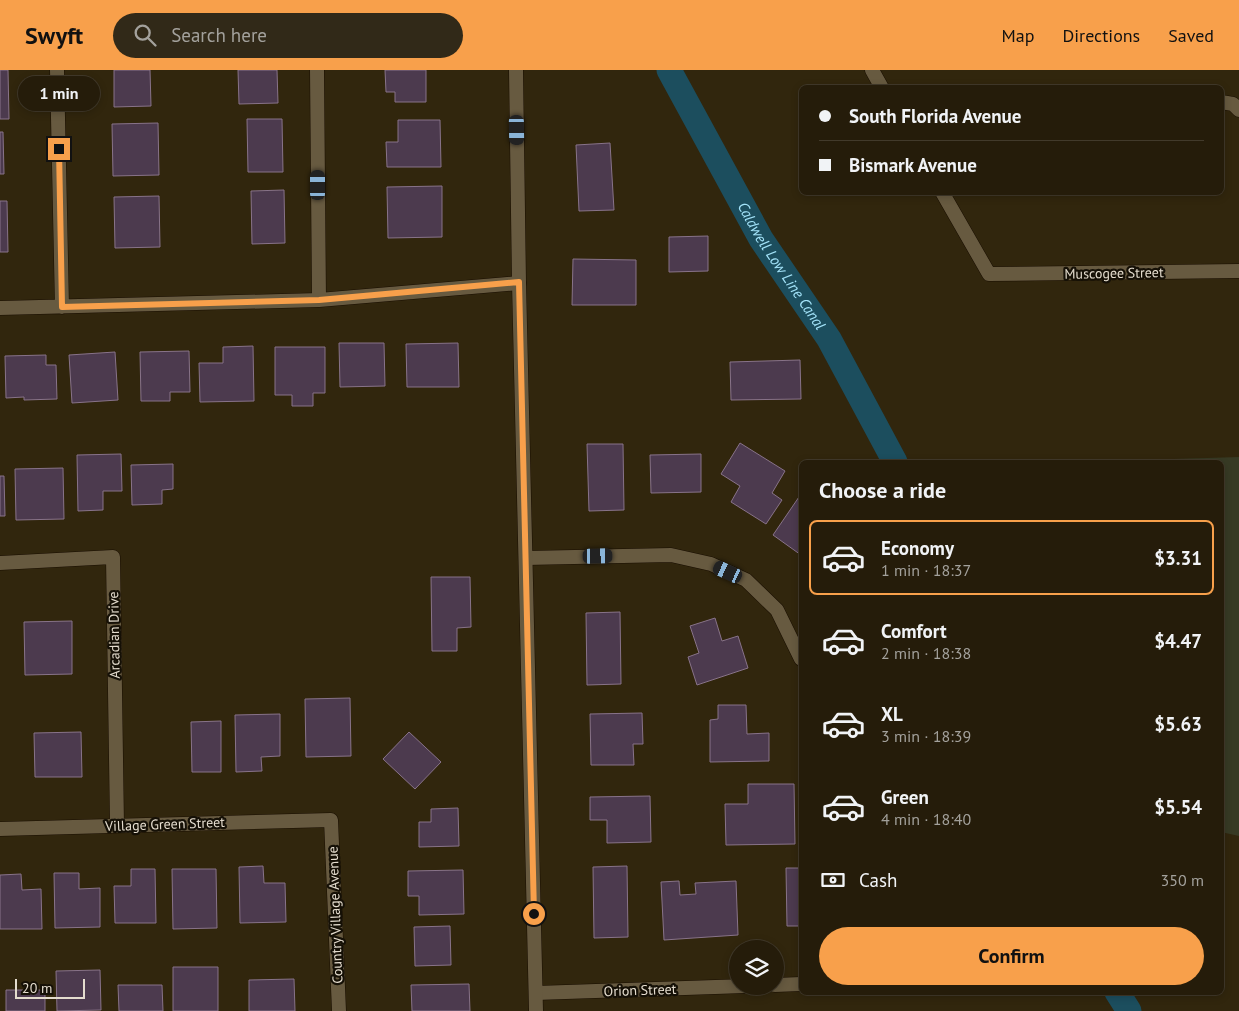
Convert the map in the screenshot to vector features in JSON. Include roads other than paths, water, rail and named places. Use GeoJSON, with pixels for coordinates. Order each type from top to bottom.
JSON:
{"type":"FeatureCollection","features":[{"type":"Feature","properties":{"kind":"street"},"geometry":{"type":"LineString","coordinates":[[57,70],[62,307]]}},
{"type":"Feature","properties":{"kind":"street"},"geometry":{"type":"LineString","coordinates":[[317,70],[319,300]]}},
{"type":"Feature","properties":{"kind":"street"},"geometry":{"type":"LineString","coordinates":[[516,70],[519,282],[536,1011]]}},
{"type":"Feature","properties":{"kind":"street"},"geometry":{"type":"LineString","coordinates":[[872,70],[880,85]]}},
{"type":"Feature","properties":{"kind":"street","name":"Muscogee Street"},"geometry":{"type":"LineString","coordinates":[[944,195],[989,274],[1239,271]]}},
{"type":"Feature","properties":{"kind":"street"},"geometry":{"type":"LineString","coordinates":[[0,308],[319,300],[519,282]]}},
{"type":"Feature","properties":{"kind":"street"},"geometry":{"type":"LineString","coordinates":[[526,558],[671,555],[711,564],[746,580],[777,610],[799,653]]}},
{"type":"Feature","properties":{"kind":"street","name":"Arcadian Drive"},"geometry":{"type":"LineString","coordinates":[[0,563],[113,557],[117,826]]}},
{"type":"Feature","properties":{"kind":"street","name":"Village Green Street"},"geometry":{"type":"LineString","coordinates":[[0,829],[331,820]]}},
{"type":"Feature","properties":{"kind":"street","name":"Country Village Avenue"},"geometry":{"type":"LineString","coordinates":[[331,820],[339,1011]]}},
{"type":"Feature","properties":{"kind":"street"},"geometry":{"type":"LineString","coordinates":[[784,985],[799,984]]}},
{"type":"Feature","properties":{"kind":"street","name":"Orion Street"},"geometry":{"type":"LineString","coordinates":[[536,993],[729,987]]}},
{"type":"Feature","properties":{"kind":"waterway","name":"Caldwell Low Line Canal"},"geometry":{"type":"LineString","coordinates":[[669,70],[761,239],[829,339],[894,460]]}},
{"type":"Feature","properties":{"kind":"waterway","name":"Caldwell Low Line Canal"},"geometry":{"type":"LineString","coordinates":[[1119,995],[1129,1011]]}}]}
